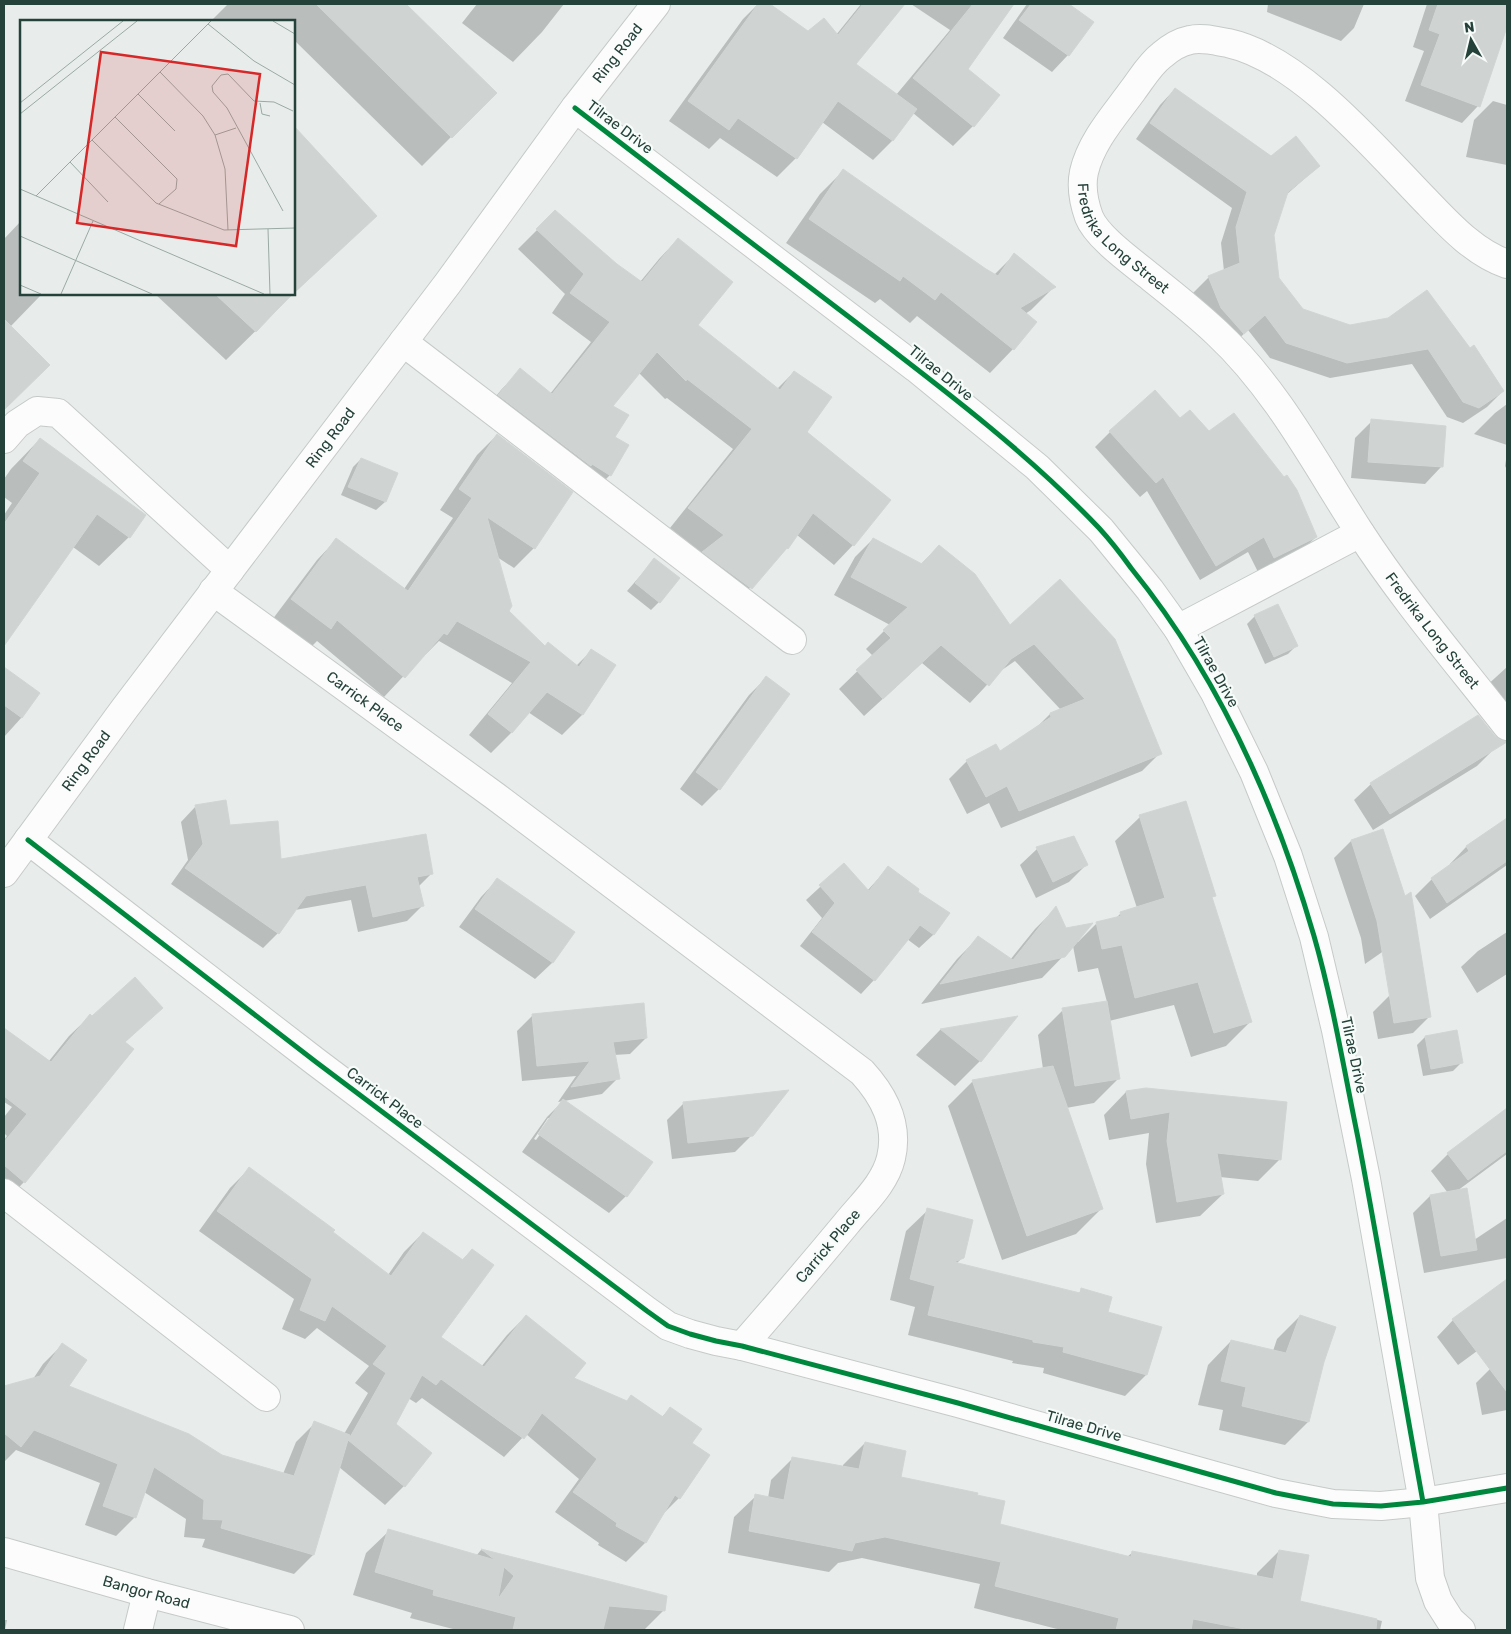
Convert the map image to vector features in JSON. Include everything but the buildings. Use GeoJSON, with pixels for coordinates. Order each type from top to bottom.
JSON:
{"type":"FeatureCollection","features":[{"type":"Feature","properties":{"kind":"street","name":"Ring Road"},"geometry":{"type":"LineString","coordinates":[[4,873],[125,708],[403,342],[575,108],[656,4]]}},
{"type":"Feature","properties":{"kind":"street","name":"Fredrika Long Street"},"geometry":{"type":"LineString","coordinates":[[1507,264],[1497,261],[1474,246],[1446,222],[1334,107],[1282,66],[1249,49],[1210,40],[1191,40],[1178,45],[1163,54],[1152,64],[1102,133],[1091,153],[1084,177],[1085,202],[1090,218],[1097,229],[1120,252],[1202,320],[1246,361],[1294,427],[1360,533],[1407,599],[1507,726]]}},
{"type":"Feature","properties":{"kind":"street","name":"Tilrae Drive"},"geometry":{"type":"LineString","coordinates":[[575,108],[908,362],[1036,467],[1101,530],[1150,590],[1178,629],[1215,693],[1254,772],[1288,856],[1314,937],[1336,1030],[1366,1179],[1423,1502]]}},
{"type":"Feature","properties":{"kind":"street"},"geometry":{"type":"LineString","coordinates":[[403,342],[792,640]]}},
{"type":"Feature","properties":{"kind":"street"},"geometry":{"type":"LineString","coordinates":[[4,439],[17,424],[37,411],[58,412],[230,570]]}},
{"type":"Feature","properties":{"kind":"street"},"geometry":{"type":"LineString","coordinates":[[1178,629],[1360,533]]}},
{"type":"Feature","properties":{"kind":"street","name":"Carrick Place"},"geometry":{"type":"LineString","coordinates":[[28,840],[632,1301],[668,1326],[716,1342],[742,1346],[882,1181],[891,1159],[892,1124],[877,1088],[862,1072],[494,796],[214,592]]}},
{"type":"Feature","properties":{"kind":"street"},"geometry":{"type":"LineString","coordinates":[[4,1192],[266,1397]]}},
{"type":"Feature","properties":{"kind":"street","name":"Tilrae Drive"},"geometry":{"type":"LineString","coordinates":[[742,1346],[958,1403],[1276,1492],[1333,1504],[1381,1506],[1423,1502],[1507,1488]]}},
{"type":"Feature","properties":{"kind":"street"},"geometry":{"type":"LineString","coordinates":[[1423,1502],[1430,1578],[1438,1601],[1450,1620],[1461,1630]]}},
{"type":"Feature","properties":{"kind":"street","name":"Bangor Road"},"geometry":{"type":"LineString","coordinates":[[4,1552],[148,1593],[290,1630]]}},
{"type":"Feature","properties":{"kind":"street"},"geometry":{"type":"LineString","coordinates":[[138,1630],[148,1593]]}},
{"type":"Feature","properties":{"kind":"cycle path"},"geometry":{"type":"LineString","coordinates":[[575,108],[914,367],[1010,444],[1099,528],[1162,609],[1191,652],[1217,696],[1262,790],[1299,887],[1321,961],[1333,1011],[1358,1138],[1423,1502]]}},
{"type":"Feature","properties":{"kind":"cycle path"},"geometry":{"type":"LineString","coordinates":[[28,840],[316,1062],[668,1326],[716,1341],[742,1346],[958,1403],[1276,1493],[1333,1504],[1381,1506],[1423,1502],[1507,1488]]}}]}
